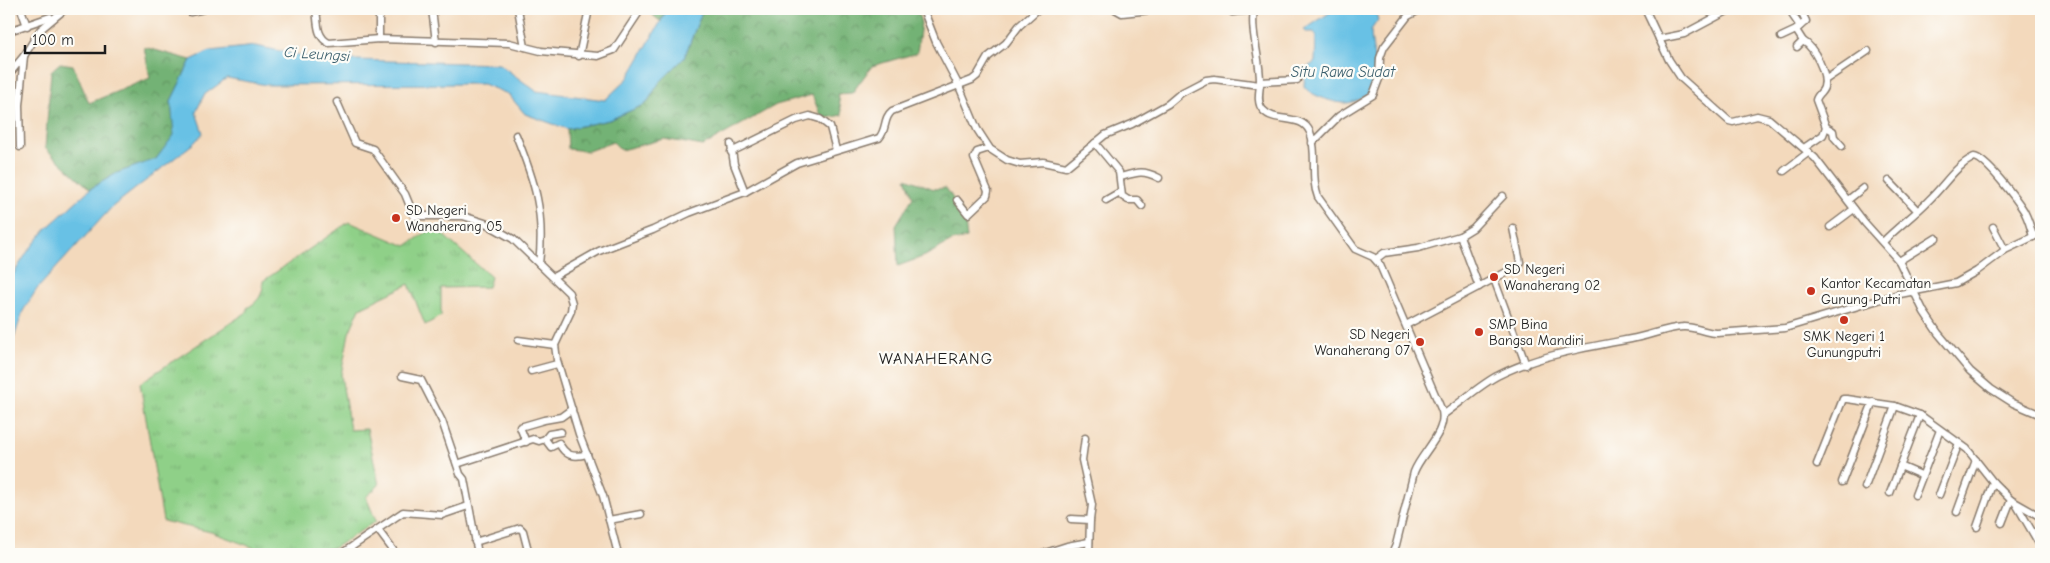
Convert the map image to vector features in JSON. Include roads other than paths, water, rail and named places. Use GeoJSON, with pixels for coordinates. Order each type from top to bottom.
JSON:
{"type":"FeatureCollection","features":[{"type":"Feature","properties":{"kind":"street"},"geometry":{"type":"LineString","coordinates":[[21,9],[27,26]]}},
{"type":"Feature","properties":{"kind":"street"},"geometry":{"type":"LineString","coordinates":[[48,9],[52,18]]}},
{"type":"Feature","properties":{"kind":"street"},"geometry":{"type":"LineString","coordinates":[[9,74],[24,56],[37,33],[52,18],[65,9]]}},
{"type":"Feature","properties":{"kind":"street"},"geometry":{"type":"LineString","coordinates":[[190,12],[204,9],[202,17]]}},
{"type":"Feature","properties":{"kind":"street"},"geometry":{"type":"LineString","coordinates":[[316,9],[319,34],[324,41],[329,43],[379,39],[513,44],[541,52],[579,56],[598,56],[614,50],[641,9]]}},
{"type":"Feature","properties":{"kind":"street"},"geometry":{"type":"LineString","coordinates":[[432,9],[436,42]]}},
{"type":"Feature","properties":{"kind":"street"},"geometry":{"type":"LineString","coordinates":[[518,9],[525,47]]}},
{"type":"Feature","properties":{"kind":"street"},"geometry":{"type":"LineString","coordinates":[[579,56],[589,9]]}},
{"type":"Feature","properties":{"kind":"street"},"geometry":{"type":"LineString","coordinates":[[924,9],[936,42],[959,86],[976,129],[989,148],[1000,156],[1020,164],[1044,162],[1064,167],[1105,135],[1132,124],[1168,104],[1180,93],[1209,78],[1260,84],[1297,80]]}},
{"type":"Feature","properties":{"kind":"street"},"geometry":{"type":"LineString","coordinates":[[553,277],[599,251],[653,230],[689,213],[745,192],[796,163],[879,138],[883,134],[887,116],[892,111],[959,86],[975,78],[986,60],[1006,43],[1019,26],[1038,9]]}},
{"type":"Feature","properties":{"kind":"street"},"geometry":{"type":"LineString","coordinates":[[1115,9],[1122,13],[1160,9]]}},
{"type":"Feature","properties":{"kind":"street"},"geometry":{"type":"LineString","coordinates":[[1230,9],[1232,12],[1253,10],[1259,66],[1259,101],[1262,110],[1270,115],[1303,124],[1310,133],[1318,197],[1355,249],[1376,259],[1380,265],[1443,415]]}},
{"type":"Feature","properties":{"kind":"street"},"geometry":{"type":"LineString","coordinates":[[1312,143],[1339,116],[1373,95],[1379,79],[1380,58],[1384,47],[1408,16],[1421,9]]}},
{"type":"Feature","properties":{"kind":"street"},"geometry":{"type":"LineString","coordinates":[[1645,9],[1669,60],[1681,78],[1729,121],[1733,122],[1750,116],[1763,116],[1776,123],[1806,150],[1822,165],[1854,208],[1899,261],[1913,292],[1938,333],[1970,371],[2006,399],[2041,415]]}},
{"type":"Feature","properties":{"kind":"street"},"geometry":{"type":"LineString","coordinates":[[1659,39],[1684,34],[1731,9]]}},
{"type":"Feature","properties":{"kind":"street"},"geometry":{"type":"LineString","coordinates":[[1781,37],[1798,28],[1806,21],[1800,9]]}},
{"type":"Feature","properties":{"kind":"street"},"geometry":{"type":"LineString","coordinates":[[379,13],[379,39]]}},
{"type":"Feature","properties":{"kind":"street"},"geometry":{"type":"LineString","coordinates":[[1793,16],[1803,41],[1816,54],[1825,80],[1824,88],[1816,100],[1826,127],[1833,131],[1834,137],[1842,146]]}},
{"type":"Feature","properties":{"kind":"street"},"geometry":{"type":"LineString","coordinates":[[9,31],[52,18]]}},
{"type":"Feature","properties":{"kind":"street"},"geometry":{"type":"LineString","coordinates":[[1797,47],[1803,41]]}},
{"type":"Feature","properties":{"kind":"street"},"geometry":{"type":"LineString","coordinates":[[1825,80],[1868,50]]}},
{"type":"Feature","properties":{"kind":"street"},"geometry":{"type":"LineString","coordinates":[[20,147],[19,105],[24,56]]}},
{"type":"Feature","properties":{"kind":"street"},"geometry":{"type":"LineString","coordinates":[[337,102],[355,143],[373,150],[404,192],[414,216],[464,216],[479,220],[507,235],[569,293],[572,307],[567,322],[555,345],[557,364],[600,489],[618,554]]}},
{"type":"Feature","properties":{"kind":"street"},"geometry":{"type":"LineString","coordinates":[[731,152],[796,120],[810,116],[820,119],[830,127],[836,150]]}},
{"type":"Feature","properties":{"kind":"street"},"geometry":{"type":"LineString","coordinates":[[1784,171],[1823,134],[1826,127]]}},
{"type":"Feature","properties":{"kind":"street"},"geometry":{"type":"LineString","coordinates":[[516,135],[530,171],[538,199],[542,226],[539,264]]}},
{"type":"Feature","properties":{"kind":"street"},"geometry":{"type":"LineString","coordinates":[[1096,143],[1115,165],[1121,177],[1120,192],[1125,199],[1137,200],[1142,206]]}},
{"type":"Feature","properties":{"kind":"street"},"geometry":{"type":"LineString","coordinates":[[731,144],[731,152],[745,192]]}},
{"type":"Feature","properties":{"kind":"street"},"geometry":{"type":"LineString","coordinates":[[957,200],[968,214],[987,196],[988,191],[974,158],[976,152],[989,148]]}},
{"type":"Feature","properties":{"kind":"street"},"geometry":{"type":"LineString","coordinates":[[1883,242],[1928,202],[1956,169],[1971,159],[1979,158],[1992,170],[2023,210],[2030,224],[2033,237]]}},
{"type":"Feature","properties":{"kind":"street"},"geometry":{"type":"LineString","coordinates":[[1121,177],[1146,172],[1159,178]]}},
{"type":"Feature","properties":{"kind":"street"},"geometry":{"type":"LineString","coordinates":[[1889,182],[1917,210]]}},
{"type":"Feature","properties":{"kind":"street"},"geometry":{"type":"LineString","coordinates":[[1848,200],[1863,188]]}},
{"type":"Feature","properties":{"kind":"street"},"geometry":{"type":"LineString","coordinates":[[1106,200],[1120,192]]}},
{"type":"Feature","properties":{"kind":"street"},"geometry":{"type":"LineString","coordinates":[[1376,259],[1384,253],[1432,244],[1460,236],[1473,228],[1503,196]]}},
{"type":"Feature","properties":{"kind":"street"},"geometry":{"type":"LineString","coordinates":[[1830,227],[1854,208]]}},
{"type":"Feature","properties":{"kind":"street"},"geometry":{"type":"LineString","coordinates":[[1993,227],[2005,250]]}},
{"type":"Feature","properties":{"kind":"street"},"geometry":{"type":"LineString","coordinates":[[1406,325],[1519,264],[1513,228]]}},
{"type":"Feature","properties":{"kind":"street"},"geometry":{"type":"LineString","coordinates":[[1392,554],[1418,462],[1436,435],[1443,415],[1499,375],[1586,347],[1631,339],[1672,328],[1688,327],[1717,333],[1785,328],[1844,309],[1946,286],[1962,280],[2005,250],[2041,232]]}},
{"type":"Feature","properties":{"kind":"street"},"geometry":{"type":"LineString","coordinates":[[1460,236],[1479,287]]}},
{"type":"Feature","properties":{"kind":"street"},"geometry":{"type":"LineString","coordinates":[[1899,261],[1936,238]]}},
{"type":"Feature","properties":{"kind":"street"},"geometry":{"type":"LineString","coordinates":[[1494,279],[1526,365]]}},
{"type":"Feature","properties":{"kind":"street"},"geometry":{"type":"LineString","coordinates":[[518,340],[555,345]]}},
{"type":"Feature","properties":{"kind":"street"},"geometry":{"type":"LineString","coordinates":[[531,371],[557,364]]}},
{"type":"Feature","properties":{"kind":"street"},"geometry":{"type":"LineString","coordinates":[[402,376],[419,379],[424,384],[442,421],[456,464],[464,479],[478,554]]}},
{"type":"Feature","properties":{"kind":"street"},"geometry":{"type":"LineString","coordinates":[[1816,464],[1843,399],[1895,406],[1920,415],[1959,443],[1976,460],[1993,482],[2014,502],[2041,517]]}},
{"type":"Feature","properties":{"kind":"street"},"geometry":{"type":"LineString","coordinates":[[1842,482],[1873,402]]}},
{"type":"Feature","properties":{"kind":"street"},"geometry":{"type":"LineString","coordinates":[[1865,487],[1895,406]]}},
{"type":"Feature","properties":{"kind":"street"},"geometry":{"type":"LineString","coordinates":[[526,442],[520,427],[561,417],[572,409]]}},
{"type":"Feature","properties":{"kind":"street"},"geometry":{"type":"LineString","coordinates":[[1890,493],[1920,415]]}},
{"type":"Feature","properties":{"kind":"street"},"geometry":{"type":"LineString","coordinates":[[1915,495],[1921,475],[1940,430]]}},
{"type":"Feature","properties":{"kind":"street"},"geometry":{"type":"LineString","coordinates":[[456,464],[533,439],[539,441],[545,439],[549,434],[561,432]]}},
{"type":"Feature","properties":{"kind":"street"},"geometry":{"type":"LineString","coordinates":[[1085,438],[1082,460],[1092,496],[1088,542],[1089,554]]}},
{"type":"Feature","properties":{"kind":"street"},"geometry":{"type":"LineString","coordinates":[[545,439],[551,447],[559,443],[563,451],[571,456],[587,454]]}},
{"type":"Feature","properties":{"kind":"street"},"geometry":{"type":"LineString","coordinates":[[1939,495],[1959,443]]}},
{"type":"Feature","properties":{"kind":"street"},"geometry":{"type":"LineString","coordinates":[[1957,512],[1976,460]]}},
{"type":"Feature","properties":{"kind":"street"},"geometry":{"type":"LineString","coordinates":[[1900,466],[1921,475]]}},
{"type":"Feature","properties":{"kind":"street"},"geometry":{"type":"LineString","coordinates":[[1977,527],[1993,482]]}},
{"type":"Feature","properties":{"kind":"street"},"geometry":{"type":"LineString","coordinates":[[2002,523],[2014,502]]}},
{"type":"Feature","properties":{"kind":"street"},"geometry":{"type":"LineString","coordinates":[[2014,502],[2041,547]]}},
{"type":"Feature","properties":{"kind":"street"},"geometry":{"type":"LineString","coordinates":[[341,554],[403,512],[442,515],[468,506]]}},
{"type":"Feature","properties":{"kind":"street"},"geometry":{"type":"LineString","coordinates":[[609,520],[641,514]]}},
{"type":"Feature","properties":{"kind":"street"},"geometry":{"type":"LineString","coordinates":[[1071,519],[1090,520]]}},
{"type":"Feature","properties":{"kind":"street"},"geometry":{"type":"LineString","coordinates":[[475,542],[520,528],[523,531],[530,554]]}},
{"type":"Feature","properties":{"kind":"street"},"geometry":{"type":"LineString","coordinates":[[378,530],[396,554]]}},
{"type":"Feature","properties":{"kind":"street"},"geometry":{"type":"LineString","coordinates":[[1042,554],[1088,542]]}},
{"type":"Feature","properties":{"kind":"water"},"geometry":{"type":"Polygon","coordinates":[[[668,9],[703,9],[684,58],[659,83],[646,104],[609,120],[567,129],[525,114],[508,94],[483,84],[267,85],[227,78],[204,95],[196,112],[203,133],[194,143],[112,207],[37,289],[23,311],[9,353],[9,281],[28,251],[47,228],[90,189],[117,173],[156,159],[174,135],[171,101],[191,60],[210,51],[256,46],[319,59],[499,64],[536,91],[605,100],[628,78],[668,9]]]}},
{"type":"Feature","properties":{"kind":"water","name":"Situ Rawa Sudat"},"geometry":{"type":"Polygon","coordinates":[[[1335,9],[1375,9],[1378,20],[1371,30],[1375,68],[1373,88],[1365,96],[1350,103],[1336,102],[1323,98],[1311,93],[1304,86],[1305,69],[1315,62],[1316,36],[1314,32],[1306,32],[1304,30],[1335,9]]]}},
{"type":"Feature","properties":{"kind":"place","name":"SD Negeri Wanaherang 05"},"geometry":{"type":"Point","coordinates":[396,218]}},
{"type":"Feature","properties":{"kind":"place","name":"SD Negeri Wanaherang 02"},"geometry":{"type":"Point","coordinates":[1494,277]}},
{"type":"Feature","properties":{"kind":"place","name":"Kantor Kecamatan Gunung Putri"},"geometry":{"type":"Point","coordinates":[1811,291]}},
{"type":"Feature","properties":{"kind":"place","name":"SMK Negeri 1 Gunungputri"},"geometry":{"type":"Point","coordinates":[1844,320]}},
{"type":"Feature","properties":{"kind":"place","name":"SMP Bina Bangsa Mandiri"},"geometry":{"type":"Point","coordinates":[1479,332]}},
{"type":"Feature","properties":{"kind":"place","name":"SD Negeri Wanaherang 07"},"geometry":{"type":"Point","coordinates":[1420,342]}},
{"type":"Feature","properties":{"kind":"district","name":"WANAHERANG"},"geometry":{"type":"Point","coordinates":[936,358]}},
{"type":"Feature","properties":{"kind":"water label","name":"Ci Leungsi"},"geometry":{"type":"Point","coordinates":[317,54]}}]}
